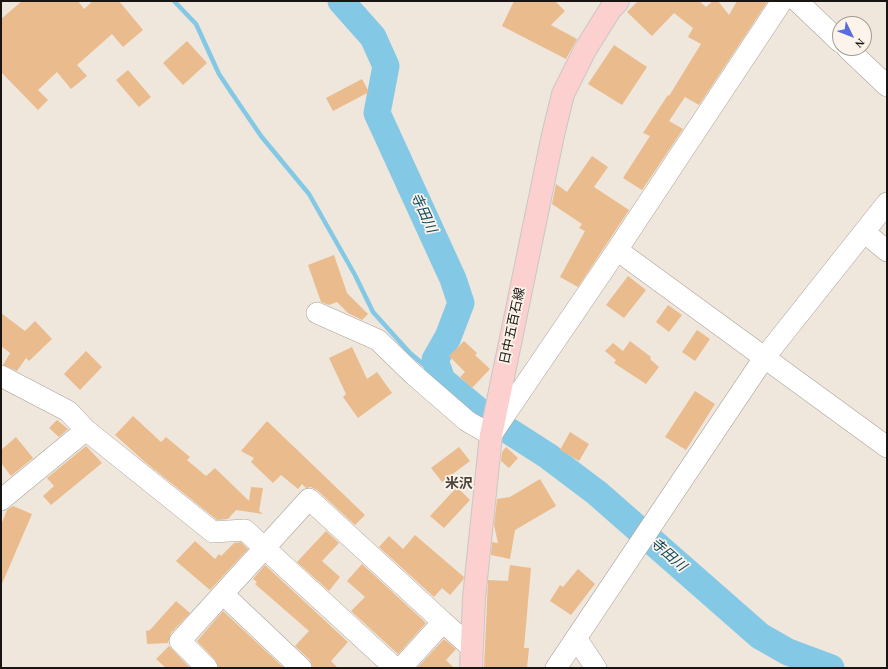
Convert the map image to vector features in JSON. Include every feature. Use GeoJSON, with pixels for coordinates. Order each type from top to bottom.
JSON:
{"type":"FeatureCollection","features":[{"type":"Feature","properties":{"kind":"main road","name":"日中五百石線"},"geometry":{"type":"LineString","coordinates":[[472,658],[474,598],[491,434],[563,94],[585,50],[610,10],[618,1]]}},
{"type":"Feature","properties":{"kind":"street"},"geometry":{"type":"LineString","coordinates":[[317,313],[378,340],[414,375],[467,421],[491,434],[617,250],[782,1]]}},
{"type":"Feature","properties":{"kind":"street"},"geometry":{"type":"LineString","coordinates":[[797,1],[832,34]]}},
{"type":"Feature","properties":{"kind":"street"},"geometry":{"type":"LineString","coordinates":[[855,56],[887,86]]}},
{"type":"Feature","properties":{"kind":"street"},"geometry":{"type":"LineString","coordinates":[[556,668],[640,545],[764,358],[887,203]]}},
{"type":"Feature","properties":{"kind":"street"},"geometry":{"type":"LineString","coordinates":[[864,232],[887,250]]}},
{"type":"Feature","properties":{"kind":"street"},"geometry":{"type":"LineString","coordinates":[[617,250],[887,447]]}},
{"type":"Feature","properties":{"kind":"street"},"geometry":{"type":"LineString","coordinates":[[1,376],[68,411],[86,430],[213,532],[245,530],[382,664]]}},
{"type":"Feature","properties":{"kind":"street"},"geometry":{"type":"LineString","coordinates":[[1,500],[86,430]]}},
{"type":"Feature","properties":{"kind":"street"},"geometry":{"type":"LineString","coordinates":[[207,668],[180,641],[309,499],[443,622],[472,658]]}},
{"type":"Feature","properties":{"kind":"street"},"geometry":{"type":"LineString","coordinates":[[223,594],[301,668]]}},
{"type":"Feature","properties":{"kind":"street"},"geometry":{"type":"LineString","coordinates":[[401,668],[443,622]]}},
{"type":"Feature","properties":{"kind":"street"},"geometry":{"type":"LineString","coordinates":[[576,638],[596,668]]}},
{"type":"Feature","properties":{"kind":"building"},"geometry":{"type":"Polygon","coordinates":[[[22,1],[78,1],[84,9],[93,1],[119,1],[143,30],[123,47],[112,34],[77,65],[87,76],[71,89],[57,72],[38,90],[48,100],[38,110],[1,72],[1,19],[22,1]]]}},
{"type":"Feature","properties":{"kind":"building"},"geometry":{"type":"Polygon","coordinates":[[[514,1],[555,1],[565,11],[551,25],[577,39],[566,59],[502,26],[514,1]]]}},
{"type":"Feature","properties":{"kind":"building"},"geometry":{"type":"Polygon","coordinates":[[[638,1],[699,1],[706,7],[713,1],[718,1],[729,15],[737,1],[768,1],[699,105],[685,97],[669,121],[683,129],[642,190],[623,178],[650,136],[643,133],[668,95],[669,96],[701,44],[688,37],[693,28],[674,13],[652,36],[627,12],[638,1]]]}},
{"type":"Feature","properties":{"kind":"building"},"geometry":{"type":"Polygon","coordinates":[[[187,41],[207,63],[183,85],[163,63],[187,41]]]}},
{"type":"Feature","properties":{"kind":"building"},"geometry":{"type":"Polygon","coordinates":[[[614,45],[647,67],[622,105],[588,84],[614,45]]]}},
{"type":"Feature","properties":{"kind":"building"},"geometry":{"type":"Polygon","coordinates":[[[128,70],[151,97],[139,107],[116,80],[128,70]]]}},
{"type":"Feature","properties":{"kind":"building"},"geometry":{"type":"Polygon","coordinates":[[[362,79],[369,92],[333,111],[326,98],[362,79]]]}},
{"type":"Feature","properties":{"kind":"building"},"geometry":{"type":"Polygon","coordinates":[[[592,156],[608,167],[594,187],[629,210],[578,287],[560,277],[585,231],[579,228],[582,224],[552,204],[556,184],[567,192],[592,156]]]}},
{"type":"Feature","properties":{"kind":"building"},"geometry":{"type":"Polygon","coordinates":[[[334,255],[347,293],[368,314],[362,320],[348,313],[337,302],[329,305],[321,302],[308,265],[334,255]]]}},
{"type":"Feature","properties":{"kind":"building"},"geometry":{"type":"Polygon","coordinates":[[[628,276],[646,290],[624,318],[606,305],[628,276]]]}},
{"type":"Feature","properties":{"kind":"building"},"geometry":{"type":"Polygon","coordinates":[[[668,305],[682,315],[669,332],[656,322],[668,305]]]}},
{"type":"Feature","properties":{"kind":"building"},"geometry":{"type":"Polygon","coordinates":[[[1,313],[25,331],[35,321],[52,339],[29,361],[26,358],[17,371],[3,365],[10,353],[1,346],[1,313]]]}},
{"type":"Feature","properties":{"kind":"building"},"geometry":{"type":"Polygon","coordinates":[[[697,330],[710,339],[695,361],[682,352],[697,330]]]}},
{"type":"Feature","properties":{"kind":"building"},"geometry":{"type":"Polygon","coordinates":[[[464,341],[477,353],[475,355],[490,369],[472,388],[460,377],[465,372],[449,356],[464,341]]]}},
{"type":"Feature","properties":{"kind":"building"},"geometry":{"type":"Polygon","coordinates":[[[630,341],[651,357],[650,359],[659,367],[646,384],[614,363],[616,360],[605,351],[613,343],[623,351],[630,341]]]}},
{"type":"Feature","properties":{"kind":"building"},"geometry":{"type":"Polygon","coordinates":[[[352,347],[367,379],[377,372],[392,393],[358,418],[343,397],[346,394],[329,358],[352,347]]]}},
{"type":"Feature","properties":{"kind":"building"},"geometry":{"type":"Polygon","coordinates":[[[86,351],[102,367],[80,390],[64,374],[86,351]]]}},
{"type":"Feature","properties":{"kind":"building"},"geometry":{"type":"Polygon","coordinates":[[[695,391],[715,404],[686,450],[665,437],[695,391]]]}},
{"type":"Feature","properties":{"kind":"building"},"geometry":{"type":"Polygon","coordinates":[[[133,416],[161,442],[166,437],[190,457],[187,460],[206,476],[215,468],[249,501],[251,487],[263,488],[259,511],[263,514],[236,510],[228,519],[217,520],[145,462],[115,435],[133,416]]]}},
{"type":"Feature","properties":{"kind":"building"},"geometry":{"type":"Polygon","coordinates":[[[57,420],[68,429],[59,437],[49,428],[57,420]]]}},
{"type":"Feature","properties":{"kind":"building"},"geometry":{"type":"Polygon","coordinates":[[[267,421],[365,515],[355,525],[317,490],[311,487],[306,488],[302,484],[298,489],[281,475],[273,483],[251,462],[254,458],[241,451],[267,421]]]}},
{"type":"Feature","properties":{"kind":"building"},"geometry":{"type":"Polygon","coordinates":[[[570,432],[589,444],[579,461],[560,450],[570,432]]]}},
{"type":"Feature","properties":{"kind":"building"},"geometry":{"type":"Polygon","coordinates":[[[16,437],[33,458],[11,476],[1,463],[1,450],[16,437]]]}},
{"type":"Feature","properties":{"kind":"building"},"geometry":{"type":"Polygon","coordinates":[[[86,446],[102,463],[51,505],[43,496],[54,486],[47,478],[86,446]]]}},
{"type":"Feature","properties":{"kind":"building"},"geometry":{"type":"Polygon","coordinates":[[[459,447],[470,461],[442,482],[431,468],[459,447]]]}},
{"type":"Feature","properties":{"kind":"building"},"geometry":{"type":"Polygon","coordinates":[[[506,447],[518,458],[509,468],[501,461],[502,452],[506,447]]]}},
{"type":"Feature","properties":{"kind":"building"},"geometry":{"type":"Polygon","coordinates":[[[540,479],[556,506],[515,530],[510,559],[491,555],[492,542],[498,543],[494,525],[497,499],[510,497],[540,479]]]}},
{"type":"Feature","properties":{"kind":"building"},"geometry":{"type":"Polygon","coordinates":[[[457,487],[470,500],[444,528],[430,516],[457,487]]]}},
{"type":"Feature","properties":{"kind":"building"},"geometry":{"type":"Polygon","coordinates":[[[13,506],[32,514],[1,586],[1,525],[7,510],[13,506]]]}},
{"type":"Feature","properties":{"kind":"building"},"geometry":{"type":"Polygon","coordinates":[[[326,531],[339,543],[322,561],[340,577],[329,591],[297,562],[326,531]]]}},
{"type":"Feature","properties":{"kind":"building"},"geometry":{"type":"Polygon","coordinates":[[[415,535],[464,577],[450,595],[442,588],[434,597],[379,547],[389,536],[403,549],[415,535]]]}},
{"type":"Feature","properties":{"kind":"building"},"geometry":{"type":"Polygon","coordinates":[[[195,541],[215,559],[219,554],[221,556],[234,543],[241,542],[248,549],[210,590],[176,561],[195,541]]]}},
{"type":"Feature","properties":{"kind":"building"},"geometry":{"type":"Polygon","coordinates":[[[362,564],[426,623],[398,654],[351,611],[365,597],[347,581],[362,564]]]}},
{"type":"Feature","properties":{"kind":"building"},"geometry":{"type":"Polygon","coordinates":[[[265,565],[348,642],[331,661],[338,668],[313,668],[310,660],[295,646],[309,631],[255,584],[257,582],[253,579],[265,565]]]}},
{"type":"Feature","properties":{"kind":"building"},"geometry":{"type":"Polygon","coordinates":[[[510,565],[531,568],[524,648],[529,648],[527,668],[484,668],[488,580],[508,581],[510,565]]]}},
{"type":"Feature","properties":{"kind":"building"},"geometry":{"type":"Polygon","coordinates":[[[578,569],[595,584],[571,615],[550,601],[560,585],[563,587],[578,569]]]}},
{"type":"Feature","properties":{"kind":"building"},"geometry":{"type":"Polygon","coordinates":[[[176,601],[190,613],[171,633],[168,643],[147,644],[146,631],[150,630],[176,601]]]}},
{"type":"Feature","properties":{"kind":"building"},"geometry":{"type":"Polygon","coordinates":[[[223,611],[284,668],[219,668],[215,660],[197,641],[223,611]]]}},
{"type":"Feature","properties":{"kind":"building"},"geometry":{"type":"Polygon","coordinates":[[[444,639],[456,649],[446,660],[454,668],[417,668],[444,639]]]}},
{"type":"Feature","properties":{"kind":"building"},"geometry":{"type":"Polygon","coordinates":[[[169,646],[190,668],[166,668],[156,659],[169,646]]]}},
{"type":"Feature","properties":{"kind":"waterway"},"geometry":{"type":"LineString","coordinates":[[174,1],[196,24],[219,74],[261,136],[309,194],[355,275],[373,312],[410,353],[442,380]]}},
{"type":"Feature","properties":{"kind":"waterway","name":"寺田川"},"geometry":{"type":"LineString","coordinates":[[341,1],[373,37],[386,66],[377,113],[453,279],[461,303],[448,337],[435,360],[442,380],[484,415]]}},
{"type":"Feature","properties":{"kind":"waterway","name":"寺田川"},"geometry":{"type":"LineString","coordinates":[[509,431],[548,456],[597,493],[760,636],[788,652],[831,668]]}},
{"type":"Feature","properties":{"kind":"district","name":"米沢"},"geometry":{"type":"Point","coordinates":[459,484]}}]}
